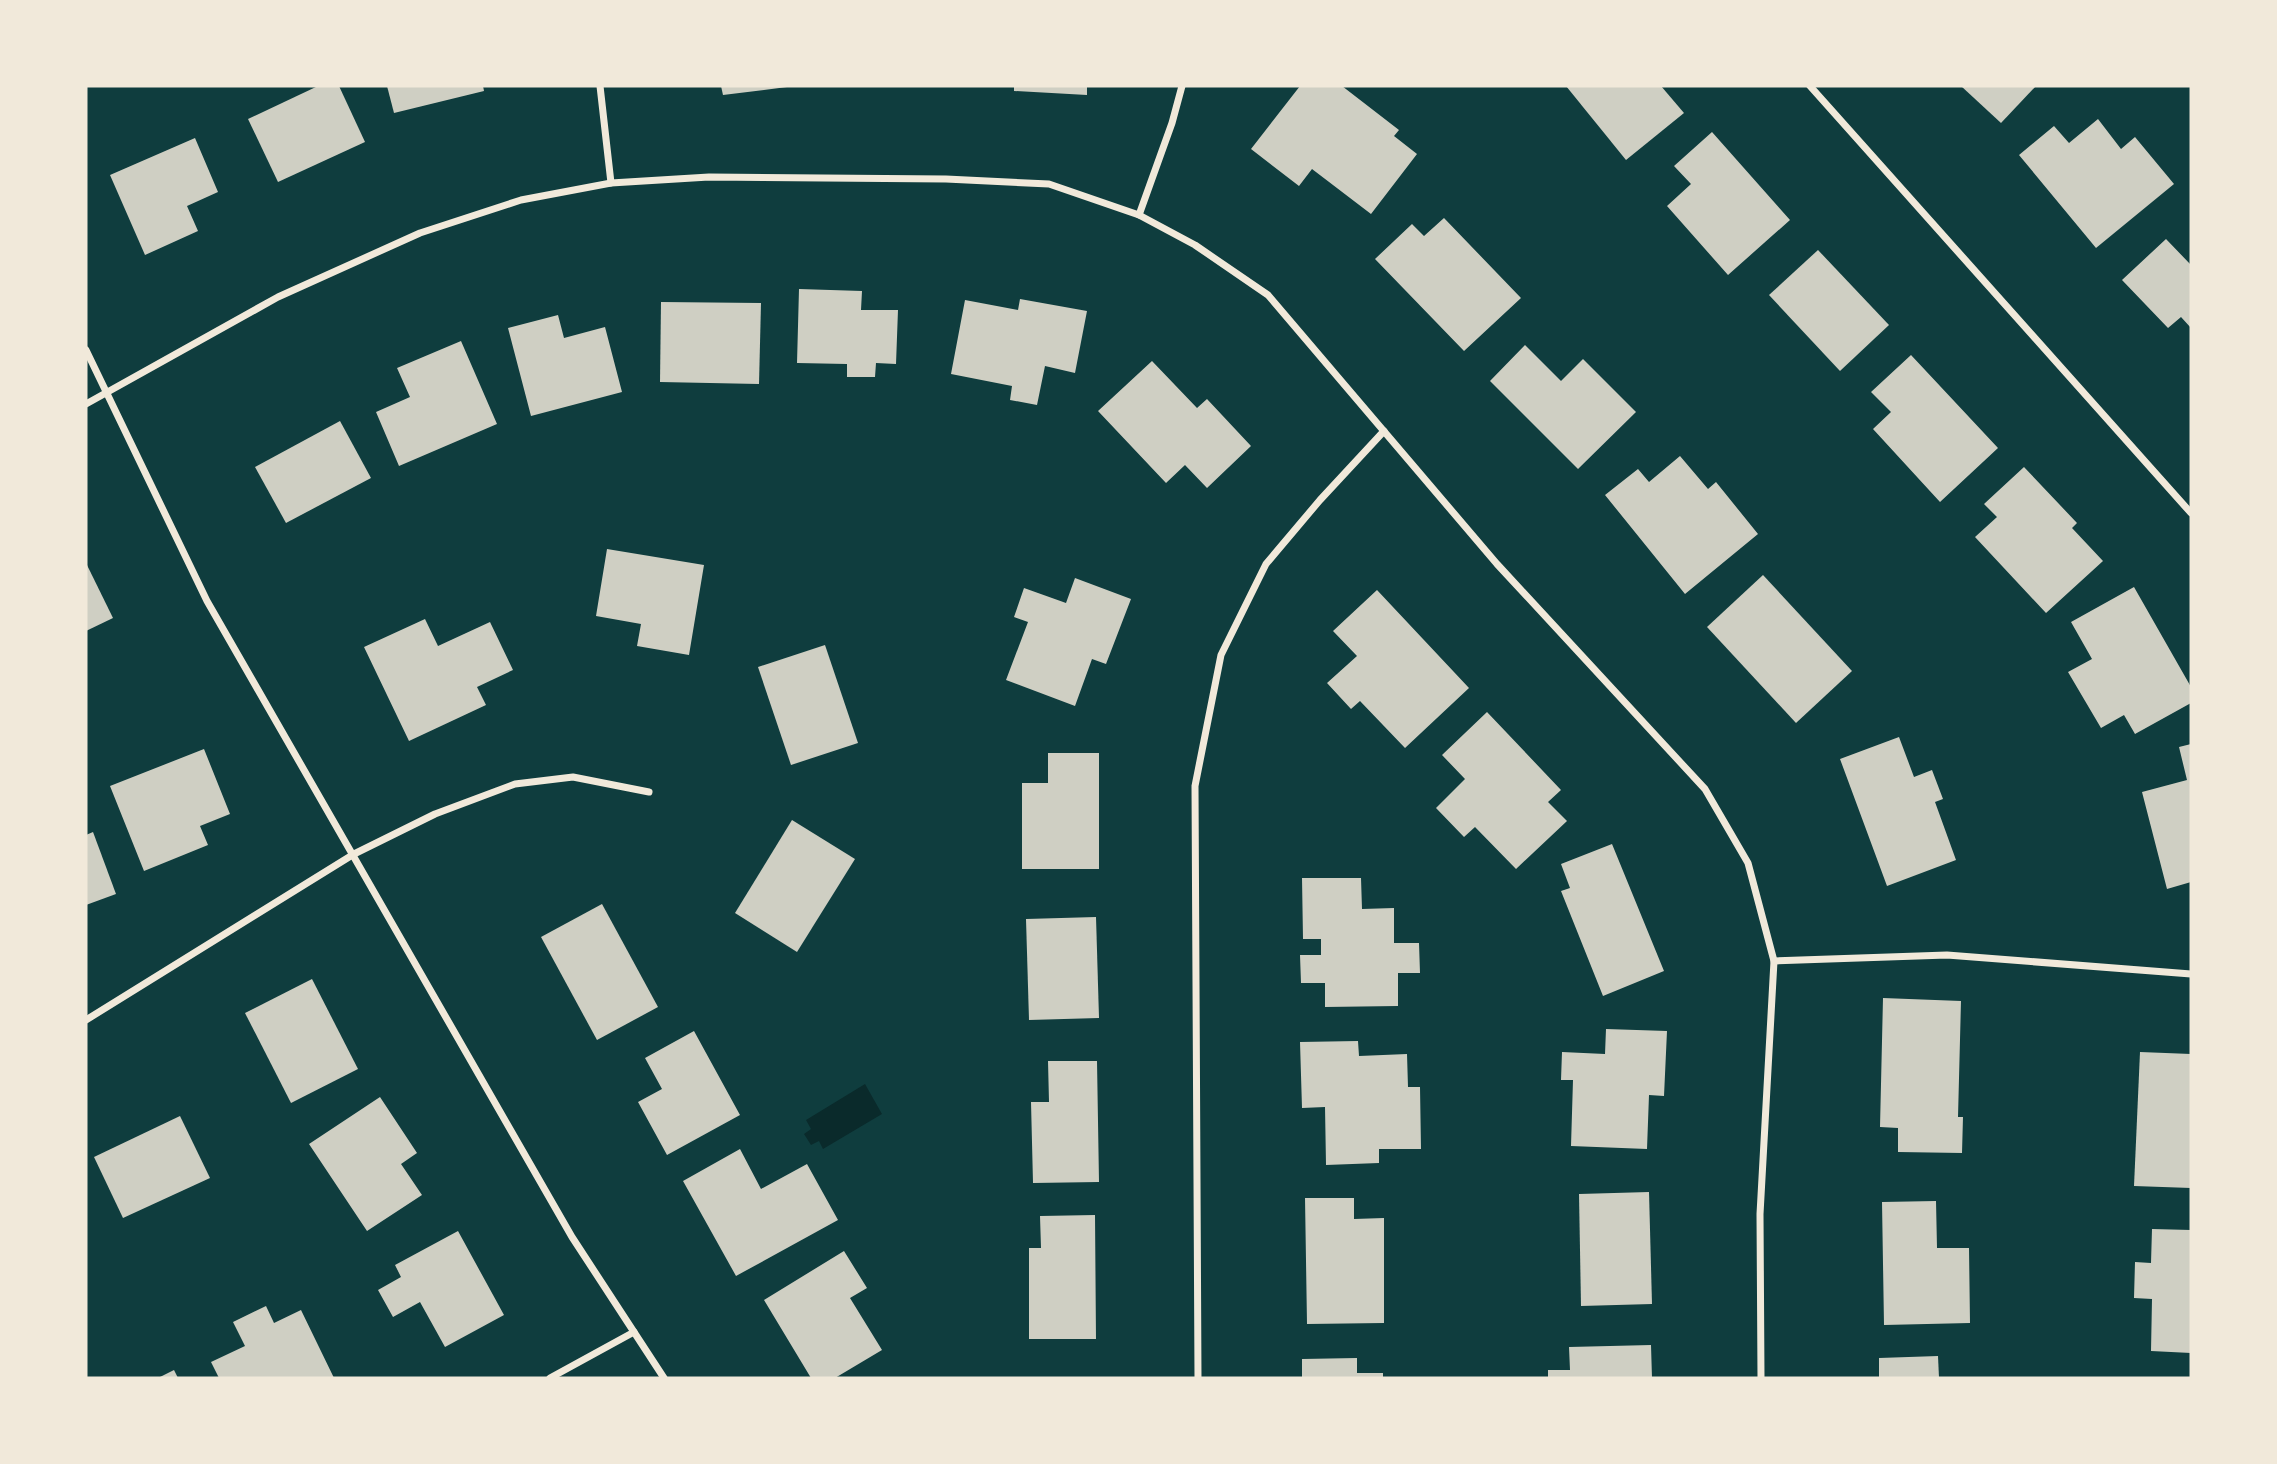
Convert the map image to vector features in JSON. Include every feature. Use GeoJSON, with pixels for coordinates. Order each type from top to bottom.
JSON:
{"type":"FeatureCollection","features":[{"type":"Feature","properties":{"kind":"street"},"geometry":{"type":"LineString","coordinates":[[600,86],[611,183]]}},
{"type":"Feature","properties":{"kind":"street"},"geometry":{"type":"LineString","coordinates":[[1139,215],[1172,123],[1182,86]]}},
{"type":"Feature","properties":{"kind":"street"},"geometry":{"type":"LineString","coordinates":[[1810,86],[2191,513]]}},
{"type":"Feature","properties":{"kind":"street"},"geometry":{"type":"LineString","coordinates":[[86,404],[278,297],[419,233],[521,200],[611,183],[723,177],[946,179],[1049,184],[1139,215],[1195,245],[1268,295],[1497,564],[1705,789],[1748,863],[1774,961],[1760,1214],[1761,1378]]}},
{"type":"Feature","properties":{"kind":"street"},"geometry":{"type":"LineString","coordinates":[[86,350],[206,601],[572,1237],[664,1378]]}},
{"type":"Feature","properties":{"kind":"street"},"geometry":{"type":"LineString","coordinates":[[1198,1378],[1195,786],[1222,655],[1266,564],[1384,431]]}},
{"type":"Feature","properties":{"kind":"street"},"geometry":{"type":"LineString","coordinates":[[86,1020],[354,855],[435,814],[515,784],[573,777],[649,792]]}},
{"type":"Feature","properties":{"kind":"street"},"geometry":{"type":"LineString","coordinates":[[1774,961],[1947,956],[2191,974]]}},
{"type":"Feature","properties":{"kind":"street"},"geometry":{"type":"LineString","coordinates":[[550,1378],[634,1332]]}},
{"type":"Feature","properties":{"kind":"water"},"geometry":{"type":"Polygon","coordinates":[[[865,1084],[882,1114],[823,1149],[819,1141],[811,1145],[804,1134],[811,1129],[806,1120],[865,1084]]]}},
{"type":"Feature","properties":{"kind":"building"},"geometry":{"type":"Polygon","coordinates":[[[318,86],[339,86],[365,142],[278,182],[248,119],[318,86]]]}},
{"type":"Feature","properties":{"kind":"building"},"geometry":{"type":"Polygon","coordinates":[[[387,86],[483,86],[484,91],[394,113],[387,86]]]}},
{"type":"Feature","properties":{"kind":"building"},"geometry":{"type":"Polygon","coordinates":[[[721,86],[787,86],[787,87],[723,95],[721,86]]]}},
{"type":"Feature","properties":{"kind":"building"},"geometry":{"type":"Polygon","coordinates":[[[1014,86],[1087,86],[1087,95],[1014,91],[1014,86]]]}},
{"type":"Feature","properties":{"kind":"building"},"geometry":{"type":"Polygon","coordinates":[[[1300,86],[1342,86],[1399,130],[1394,136],[1417,154],[1371,214],[1312,169],[1299,186],[1251,149],[1300,86]]]}},
{"type":"Feature","properties":{"kind":"building"},"geometry":{"type":"Polygon","coordinates":[[[1566,86],[1661,86],[1684,113],[1626,160],[1566,86]]]}},
{"type":"Feature","properties":{"kind":"building"},"geometry":{"type":"Polygon","coordinates":[[[1961,86],[2036,86],[2001,123],[1961,86]]]}},
{"type":"Feature","properties":{"kind":"building"},"geometry":{"type":"Polygon","coordinates":[[[2098,119],[2121,149],[2135,137],[2174,184],[2096,248],[2019,155],[2054,126],[2069,143],[2098,119]]]}},
{"type":"Feature","properties":{"kind":"building"},"geometry":{"type":"Polygon","coordinates":[[[1712,132],[1790,220],[1728,275],[1667,206],[1691,184],[1674,166],[1712,132]]]}},
{"type":"Feature","properties":{"kind":"building"},"geometry":{"type":"Polygon","coordinates":[[[195,138],[218,192],[187,206],[198,231],[145,255],[110,175],[195,138]]]}},
{"type":"Feature","properties":{"kind":"building"},"geometry":{"type":"Polygon","coordinates":[[[1444,218],[1521,298],[1464,351],[1375,259],[1412,224],[1424,236],[1444,218]]]}},
{"type":"Feature","properties":{"kind":"building"},"geometry":{"type":"Polygon","coordinates":[[[2166,239],[2191,265],[2191,328],[2181,317],[2168,328],[2122,280],[2166,239]]]}},
{"type":"Feature","properties":{"kind":"building"},"geometry":{"type":"Polygon","coordinates":[[[1818,250],[1889,325],[1840,371],[1769,295],[1818,250]]]}},
{"type":"Feature","properties":{"kind":"building"},"geometry":{"type":"Polygon","coordinates":[[[799,289],[862,291],[861,310],[898,310],[896,364],[876,363],[875,377],[847,377],[847,364],[797,363],[799,289]]]}},
{"type":"Feature","properties":{"kind":"building"},"geometry":{"type":"Polygon","coordinates":[[[1020,299],[1087,311],[1075,373],[1045,366],[1037,405],[1010,400],[1012,386],[951,374],[965,300],[1018,310],[1020,299]]]}},
{"type":"Feature","properties":{"kind":"building"},"geometry":{"type":"Polygon","coordinates":[[[661,302],[761,303],[759,384],[660,382],[661,302]]]}},
{"type":"Feature","properties":{"kind":"building"},"geometry":{"type":"Polygon","coordinates":[[[558,315],[564,338],[605,327],[622,392],[531,416],[508,328],[558,315]]]}},
{"type":"Feature","properties":{"kind":"building"},"geometry":{"type":"Polygon","coordinates":[[[461,341],[497,424],[399,466],[376,412],[410,397],[397,368],[461,341]]]}},
{"type":"Feature","properties":{"kind":"building"},"geometry":{"type":"Polygon","coordinates":[[[1525,345],[1561,381],[1583,359],[1636,412],[1578,469],[1490,381],[1525,345]]]}},
{"type":"Feature","properties":{"kind":"building"},"geometry":{"type":"Polygon","coordinates":[[[1911,355],[1998,448],[1940,502],[1873,429],[1891,412],[1871,392],[1911,355]]]}},
{"type":"Feature","properties":{"kind":"building"},"geometry":{"type":"Polygon","coordinates":[[[1152,361],[1197,408],[1207,399],[1251,446],[1207,488],[1185,465],[1166,483],[1098,411],[1152,361]]]}},
{"type":"Feature","properties":{"kind":"building"},"geometry":{"type":"Polygon","coordinates":[[[340,421],[371,478],[286,523],[255,467],[340,421]]]}},
{"type":"Feature","properties":{"kind":"building"},"geometry":{"type":"Polygon","coordinates":[[[1680,456],[1708,489],[1716,482],[1758,534],[1685,594],[1605,495],[1638,469],[1649,482],[1680,456]]]}},
{"type":"Feature","properties":{"kind":"building"},"geometry":{"type":"Polygon","coordinates":[[[2024,467],[2077,523],[2072,528],[2103,561],[2046,613],[1975,537],[1997,517],[1984,504],[2024,467]]]}},
{"type":"Feature","properties":{"kind":"building"},"geometry":{"type":"Polygon","coordinates":[[[607,549],[704,565],[689,655],[637,646],[641,624],[596,616],[607,549]]]}},
{"type":"Feature","properties":{"kind":"building"},"geometry":{"type":"Polygon","coordinates":[[[86,563],[113,618],[86,631],[86,563]]]}},
{"type":"Feature","properties":{"kind":"building"},"geometry":{"type":"Polygon","coordinates":[[[1763,575],[1852,671],[1796,723],[1707,627],[1763,575]]]}},
{"type":"Feature","properties":{"kind":"building"},"geometry":{"type":"Polygon","coordinates":[[[1075,578],[1131,599],[1106,664],[1092,659],[1075,706],[1006,680],[1028,622],[1014,617],[1024,588],[1066,603],[1075,578]]]}},
{"type":"Feature","properties":{"kind":"building"},"geometry":{"type":"Polygon","coordinates":[[[2134,587],[2191,687],[2191,703],[2135,734],[2124,715],[2101,728],[2068,672],[2092,659],[2071,622],[2134,587]]]}},
{"type":"Feature","properties":{"kind":"building"},"geometry":{"type":"Polygon","coordinates":[[[1377,590],[1469,688],[1405,748],[1360,701],[1351,709],[1327,683],[1357,656],[1333,631],[1377,590]]]}},
{"type":"Feature","properties":{"kind":"building"},"geometry":{"type":"Polygon","coordinates":[[[425,619],[438,646],[490,622],[513,670],[477,687],[486,705],[409,741],[364,647],[425,619]]]}},
{"type":"Feature","properties":{"kind":"building"},"geometry":{"type":"Polygon","coordinates":[[[825,645],[858,743],[791,765],[758,667],[825,645]]]}},
{"type":"Feature","properties":{"kind":"building"},"geometry":{"type":"Polygon","coordinates":[[[1487,712],[1561,790],[1548,802],[1567,821],[1516,869],[1475,827],[1464,837],[1436,808],[1465,779],[1442,755],[1487,712]]]}},
{"type":"Feature","properties":{"kind":"building"},"geometry":{"type":"Polygon","coordinates":[[[1899,737],[1914,777],[1932,770],[1943,799],[1935,802],[1956,860],[1887,886],[1840,759],[1899,737]]]}},
{"type":"Feature","properties":{"kind":"building"},"geometry":{"type":"Polygon","coordinates":[[[2191,744],[2191,882],[2167,889],[2142,792],[2187,780],[2179,747],[2191,744]]]}},
{"type":"Feature","properties":{"kind":"building"},"geometry":{"type":"Polygon","coordinates":[[[204,749],[230,814],[200,826],[208,845],[144,871],[110,786],[204,749]]]}},
{"type":"Feature","properties":{"kind":"building"},"geometry":{"type":"Polygon","coordinates":[[[1048,753],[1099,753],[1099,869],[1022,869],[1022,783],[1048,783],[1048,753]]]}},
{"type":"Feature","properties":{"kind":"building"},"geometry":{"type":"Polygon","coordinates":[[[792,820],[855,859],[797,952],[735,913],[792,820]]]}},
{"type":"Feature","properties":{"kind":"building"},"geometry":{"type":"Polygon","coordinates":[[[93,832],[116,894],[86,905],[86,835],[93,832]]]}},
{"type":"Feature","properties":{"kind":"building"},"geometry":{"type":"Polygon","coordinates":[[[1612,844],[1664,971],[1603,996],[1561,891],[1570,888],[1561,864],[1612,844]]]}},
{"type":"Feature","properties":{"kind":"building"},"geometry":{"type":"Polygon","coordinates":[[[1302,878],[1361,878],[1362,909],[1394,908],[1394,943],[1419,943],[1420,973],[1398,973],[1398,1006],[1325,1007],[1325,983],[1301,983],[1300,955],[1321,955],[1321,939],[1303,939],[1302,878]]]}},
{"type":"Feature","properties":{"kind":"building"},"geometry":{"type":"Polygon","coordinates":[[[602,904],[658,1007],[597,1040],[541,937],[602,904]]]}},
{"type":"Feature","properties":{"kind":"building"},"geometry":{"type":"Polygon","coordinates":[[[1096,917],[1099,1018],[1029,1020],[1026,919],[1096,917]]]}},
{"type":"Feature","properties":{"kind":"building"},"geometry":{"type":"Polygon","coordinates":[[[312,979],[358,1069],[291,1103],[245,1013],[312,979]]]}},
{"type":"Feature","properties":{"kind":"building"},"geometry":{"type":"Polygon","coordinates":[[[1883,998],[1961,1001],[1958,1117],[1963,1117],[1962,1153],[1898,1152],[1898,1128],[1880,1127],[1883,998]]]}},
{"type":"Feature","properties":{"kind":"building"},"geometry":{"type":"Polygon","coordinates":[[[1606,1029],[1667,1031],[1664,1096],[1649,1095],[1647,1149],[1571,1146],[1573,1080],[1561,1080],[1562,1052],[1605,1054],[1606,1029]]]}},
{"type":"Feature","properties":{"kind":"building"},"geometry":{"type":"Polygon","coordinates":[[[694,1031],[740,1115],[667,1155],[638,1102],[662,1089],[645,1058],[694,1031]]]}},
{"type":"Feature","properties":{"kind":"building"},"geometry":{"type":"Polygon","coordinates":[[[1358,1041],[1359,1056],[1407,1054],[1408,1087],[1420,1087],[1421,1149],[1379,1149],[1379,1163],[1326,1165],[1325,1107],[1302,1108],[1300,1042],[1358,1041]]]}},
{"type":"Feature","properties":{"kind":"building"},"geometry":{"type":"Polygon","coordinates":[[[2140,1052],[2191,1054],[2191,1188],[2134,1186],[2140,1052]]]}},
{"type":"Feature","properties":{"kind":"building"},"geometry":{"type":"Polygon","coordinates":[[[1048,1061],[1097,1061],[1099,1182],[1033,1183],[1031,1102],[1049,1102],[1048,1061]]]}},
{"type":"Feature","properties":{"kind":"building"},"geometry":{"type":"Polygon","coordinates":[[[380,1097],[417,1153],[401,1164],[422,1195],[367,1231],[309,1144],[380,1097]]]}},
{"type":"Feature","properties":{"kind":"building"},"geometry":{"type":"Polygon","coordinates":[[[180,1116],[210,1178],[123,1218],[94,1157],[180,1116]]]}},
{"type":"Feature","properties":{"kind":"building"},"geometry":{"type":"Polygon","coordinates":[[[740,1149],[761,1189],[807,1164],[838,1220],[736,1276],[683,1181],[740,1149]]]}},
{"type":"Feature","properties":{"kind":"building"},"geometry":{"type":"Polygon","coordinates":[[[1649,1192],[1652,1304],[1581,1306],[1579,1194],[1649,1192]]]}},
{"type":"Feature","properties":{"kind":"building"},"geometry":{"type":"Polygon","coordinates":[[[1305,1198],[1354,1198],[1354,1219],[1384,1218],[1384,1323],[1307,1324],[1305,1198]]]}},
{"type":"Feature","properties":{"kind":"building"},"geometry":{"type":"Polygon","coordinates":[[[1936,1201],[1937,1248],[1969,1248],[1970,1323],[1884,1325],[1882,1202],[1936,1201]]]}},
{"type":"Feature","properties":{"kind":"building"},"geometry":{"type":"Polygon","coordinates":[[[1095,1215],[1096,1339],[1029,1339],[1029,1248],[1041,1248],[1040,1216],[1095,1215]]]}},
{"type":"Feature","properties":{"kind":"building"},"geometry":{"type":"Polygon","coordinates":[[[2152,1229],[2191,1230],[2191,1353],[2151,1351],[2152,1299],[2134,1298],[2135,1262],[2151,1263],[2152,1229]]]}},
{"type":"Feature","properties":{"kind":"building"},"geometry":{"type":"Polygon","coordinates":[[[458,1231],[504,1315],[445,1347],[420,1302],[393,1317],[378,1290],[401,1277],[395,1265],[458,1231]]]}},
{"type":"Feature","properties":{"kind":"building"},"geometry":{"type":"Polygon","coordinates":[[[844,1251],[867,1288],[850,1298],[882,1350],[835,1378],[811,1378],[764,1300],[844,1251]]]}},
{"type":"Feature","properties":{"kind":"building"},"geometry":{"type":"Polygon","coordinates":[[[266,1306],[274,1323],[301,1310],[334,1378],[219,1378],[211,1362],[245,1346],[233,1322],[266,1306]]]}},
{"type":"Feature","properties":{"kind":"building"},"geometry":{"type":"Polygon","coordinates":[[[1651,1345],[1652,1378],[1548,1378],[1548,1370],[1570,1370],[1569,1347],[1651,1345]]]}},
{"type":"Feature","properties":{"kind":"building"},"geometry":{"type":"Polygon","coordinates":[[[1938,1356],[1939,1378],[1879,1378],[1879,1358],[1938,1356]]]}},
{"type":"Feature","properties":{"kind":"building"},"geometry":{"type":"Polygon","coordinates":[[[1357,1358],[1357,1373],[1383,1373],[1383,1378],[1302,1378],[1302,1359],[1357,1358]]]}},
{"type":"Feature","properties":{"kind":"building"},"geometry":{"type":"Polygon","coordinates":[[[174,1370],[178,1378],[158,1378],[174,1370]]]}}]}
